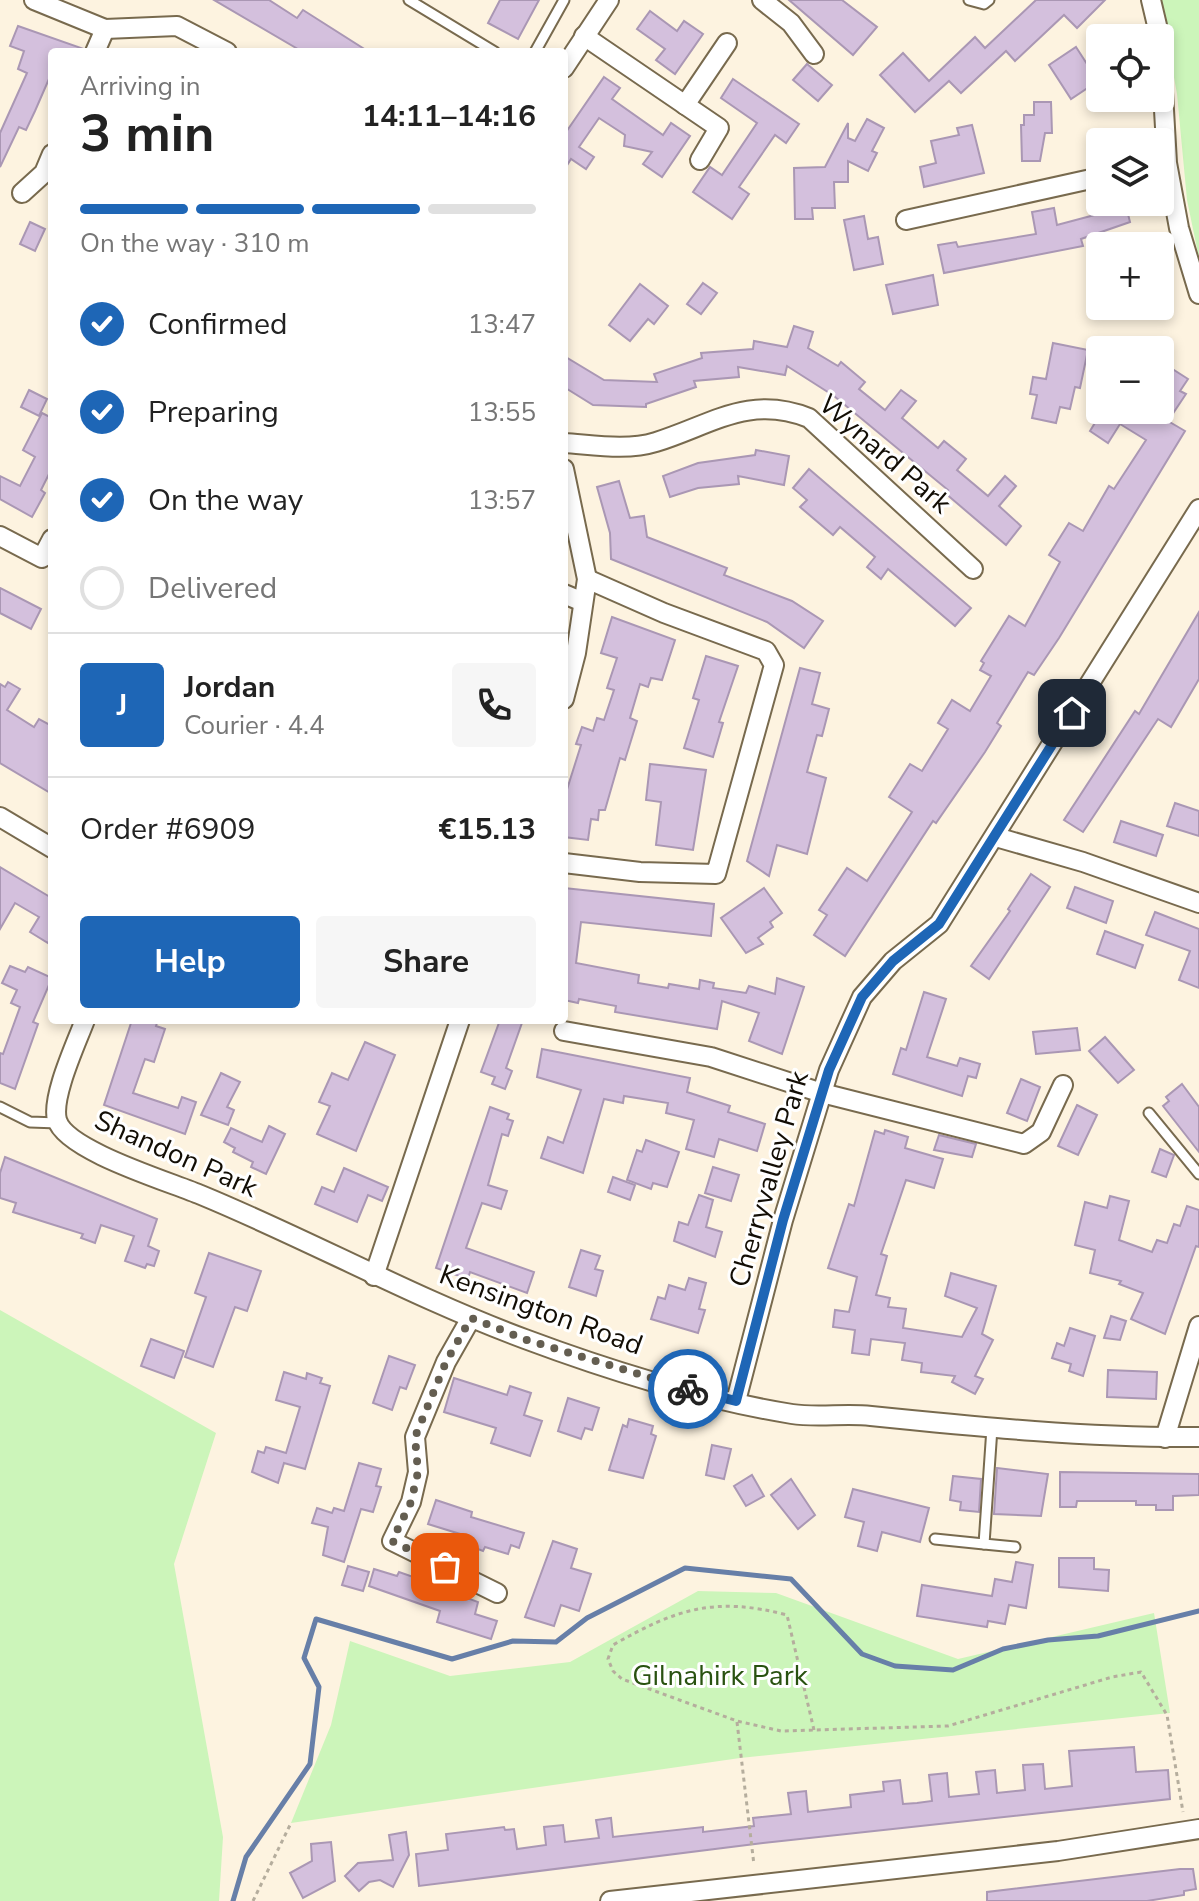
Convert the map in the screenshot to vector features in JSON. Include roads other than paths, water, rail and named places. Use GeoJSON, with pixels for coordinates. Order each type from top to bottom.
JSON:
{"type":"FeatureCollection","features":[{"type":"Feature","properties":{"kind":"street"},"geometry":{"type":"LineString","coordinates":[[34,0],[105,29],[177,26],[219,48]]}},
{"type":"Feature","properties":{"kind":"street"},"geometry":{"type":"LineString","coordinates":[[568,62],[609,0]]}},
{"type":"Feature","properties":{"kind":"street"},"geometry":{"type":"LineString","coordinates":[[762,0],[791,23],[814,54]]}},
{"type":"Feature","properties":{"kind":"street"},"geometry":{"type":"LineString","coordinates":[[1151,0],[1157,24]]}},
{"type":"Feature","properties":{"kind":"street"},"geometry":{"type":"LineString","coordinates":[[97,48],[105,29]]}},
{"type":"Feature","properties":{"kind":"street"},"geometry":{"type":"LineString","coordinates":[[584,36],[719,128],[700,160]]}},
{"type":"Feature","properties":{"kind":"street"},"geometry":{"type":"LineString","coordinates":[[685,105],[727,43]]}},
{"type":"Feature","properties":{"kind":"street"},"geometry":{"type":"LineString","coordinates":[[22,193],[44,173],[48,164]]}},
{"type":"Feature","properties":{"kind":"street"},"geometry":{"type":"LineString","coordinates":[[906,220],[1086,180]]}},
{"type":"Feature","properties":{"kind":"street"},"geometry":{"type":"LineString","coordinates":[[1174,207],[1199,294]]}},
{"type":"Feature","properties":{"kind":"street","name":"Wynard Park"},"geometry":{"type":"LineString","coordinates":[[568,443],[619,447],[654,443],[726,414],[788,410],[809,418],[973,569]]}},
{"type":"Feature","properties":{"kind":"street"},"geometry":{"type":"LineString","coordinates":[[568,488],[587,579],[568,684]]}},
{"type":"Feature","properties":{"kind":"street","name":"Cherryvalley Park"},"geometry":{"type":"LineString","coordinates":[[736,1401],[783,1220],[822,1093],[862,997],[893,961],[939,924],[1199,509]]}},
{"type":"Feature","properties":{"kind":"street"},"geometry":{"type":"LineString","coordinates":[[0,536],[42,558],[48,547]]}},
{"type":"Feature","properties":{"kind":"street"},"geometry":{"type":"LineString","coordinates":[[568,863],[640,872],[716,874],[774,665],[766,651],[664,613],[587,579]]}},
{"type":"Feature","properties":{"kind":"street"},"geometry":{"type":"LineString","coordinates":[[568,596],[583,602]]}},
{"type":"Feature","properties":{"kind":"street"},"geometry":{"type":"LineString","coordinates":[[0,817],[48,846]]}},
{"type":"Feature","properties":{"kind":"street"},"geometry":{"type":"LineString","coordinates":[[996,837],[1083,862],[1199,903]]}},
{"type":"Feature","properties":{"kind":"street","name":"Shandon Park"},"geometry":{"type":"LineString","coordinates":[[84,1024],[56,1104],[58,1123],[66,1135],[374,1276]]}},
{"type":"Feature","properties":{"kind":"street"},"geometry":{"type":"LineString","coordinates":[[374,1276],[397,1216],[459,1024]]}},
{"type":"Feature","properties":{"kind":"street"},"geometry":{"type":"LineString","coordinates":[[564,1031],[711,1057],[822,1093],[1024,1144],[1041,1132],[1063,1085]]}},
{"type":"Feature","properties":{"kind":"street","name":"Kensington Road"},"geometry":{"type":"LineString","coordinates":[[374,1276],[471,1318],[608,1366],[794,1414],[856,1414],[992,1428],[1165,1438],[1199,1437]]}},
{"type":"Feature","properties":{"kind":"street"},"geometry":{"type":"LineString","coordinates":[[471,1318],[446,1362],[415,1437],[418,1472],[411,1502],[392,1541],[497,1593]]}},
{"type":"Feature","properties":{"kind":"street"},"geometry":{"type":"LineString","coordinates":[[1165,1438],[1199,1326]]}},
{"type":"Feature","properties":{"kind":"street"},"geometry":{"type":"LineString","coordinates":[[610,1901],[1058,1851],[1193,1830]]}},
{"type":"Feature","properties":{"kind":"lane"},"geometry":{"type":"LineString","coordinates":[[409,0],[488,48]]}},
{"type":"Feature","properties":{"kind":"lane"},"geometry":{"type":"LineString","coordinates":[[537,48],[564,0]]}},
{"type":"Feature","properties":{"kind":"lane"},"geometry":{"type":"LineString","coordinates":[[969,0],[984,4],[989,0]]}},
{"type":"Feature","properties":{"kind":"lane"},"geometry":{"type":"LineString","coordinates":[[0,1107],[30,1122],[58,1123]]}},
{"type":"Feature","properties":{"kind":"lane"},"geometry":{"type":"LineString","coordinates":[[1149,1113],[1199,1174]]}},
{"type":"Feature","properties":{"kind":"lane"},"geometry":{"type":"LineString","coordinates":[[984,1544],[992,1428]]}},
{"type":"Feature","properties":{"kind":"lane"},"geometry":{"type":"LineString","coordinates":[[935,1539],[1015,1547]]}},
{"type":"Feature","properties":{"kind":"waterway"},"geometry":{"type":"LineString","coordinates":[[233,1901],[246,1857],[310,1764],[319,1687],[304,1658],[316,1619],[452,1659],[513,1641],[556,1642],[587,1618],[685,1568],[791,1579],[862,1654],[895,1666],[953,1670],[1003,1649],[1048,1640],[1098,1636],[1199,1611]]}},
{"type":"Feature","properties":{"kind":"park label","name":"Gilnahirk Park"},"geometry":{"type":"Point","coordinates":[720,1676]}}]}
